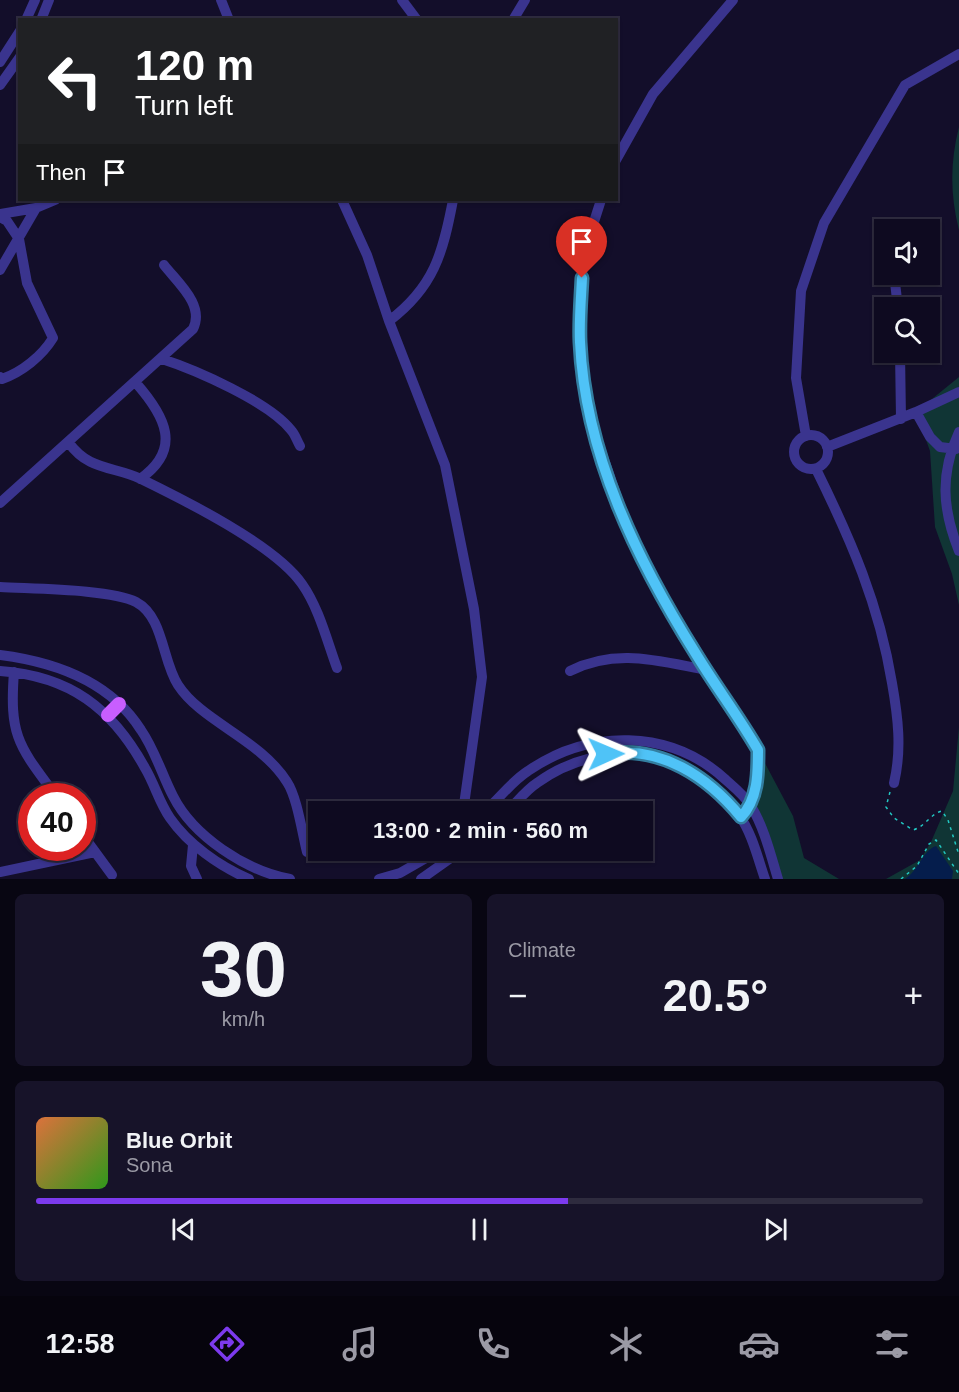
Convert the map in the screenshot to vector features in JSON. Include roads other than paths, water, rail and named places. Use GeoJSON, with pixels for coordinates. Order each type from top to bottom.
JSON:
{"type":"FeatureCollection","features":[{"type":"Feature","properties":{"kind":"main road"},"geometry":{"type":"LineString","coordinates":[[108,715],[119,704]]}},
{"type":"Feature","properties":{"kind":"street"},"geometry":{"type":"LineString","coordinates":[[27,18],[35,0]]}},
{"type":"Feature","properties":{"kind":"street"},"geometry":{"type":"LineString","coordinates":[[42,18],[49,0]]}},
{"type":"Feature","properties":{"kind":"street"},"geometry":{"type":"LineString","coordinates":[[221,0],[228,18]]}},
{"type":"Feature","properties":{"kind":"street"},"geometry":{"type":"LineString","coordinates":[[402,0],[416,18]]}},
{"type":"Feature","properties":{"kind":"street"},"geometry":{"type":"LineString","coordinates":[[514,18],[525,0]]}},
{"type":"Feature","properties":{"kind":"street"},"geometry":{"type":"LineString","coordinates":[[618,156],[652,94],[733,0]]}},
{"type":"Feature","properties":{"kind":"street"},"geometry":{"type":"LineString","coordinates":[[0,62],[18,34]]}},
{"type":"Feature","properties":{"kind":"street"},"geometry":{"type":"LineString","coordinates":[[806,436],[796,378],[801,291],[824,223],[905,85],[959,54]]}},
{"type":"Feature","properties":{"kind":"street"},"geometry":{"type":"LineString","coordinates":[[0,85],[18,60]]}},
{"type":"Feature","properties":{"kind":"street"},"geometry":{"type":"LineString","coordinates":[[0,216],[36,208],[53,201]]}},
{"type":"Feature","properties":{"kind":"street"},"geometry":{"type":"LineString","coordinates":[[342,201],[367,255],[388,321],[445,465],[474,609],[482,677],[465,801]]}},
{"type":"Feature","properties":{"kind":"street"},"geometry":{"type":"LineString","coordinates":[[388,321],[407,307],[423,290],[445,243],[453,201]]}},
{"type":"Feature","properties":{"kind":"street"},"geometry":{"type":"LineString","coordinates":[[601,201],[583,256],[581,300],[580,341],[591,422],[629,532],[656,586],[758,750],[758,771],[751,806],[741,817]]}},
{"type":"Feature","properties":{"kind":"street"},"geometry":{"type":"LineString","coordinates":[[0,270],[36,208]]}},
{"type":"Feature","properties":{"kind":"street"},"geometry":{"type":"LineString","coordinates":[[0,216],[7,220],[19,239],[27,283],[53,338],[49,346],[20,371],[3,379],[0,377]]}},
{"type":"Feature","properties":{"kind":"street"},"geometry":{"type":"LineString","coordinates":[[0,503],[136,383],[193,328],[198,319],[197,309],[164,265]]}},
{"type":"Feature","properties":{"kind":"street"},"geometry":{"type":"LineString","coordinates":[[162,359],[212,379],[270,412],[291,430],[300,446]]}},
{"type":"Feature","properties":{"kind":"street"},"geometry":{"type":"LineString","coordinates":[[900,363],[901,419]]}},
{"type":"Feature","properties":{"kind":"street"},"geometry":{"type":"LineString","coordinates":[[136,383],[151,400],[167,441],[166,450],[157,467],[140,479]]}},
{"type":"Feature","properties":{"kind":"street"},"geometry":{"type":"LineString","coordinates":[[827,447],[901,419],[959,392]]}},
{"type":"Feature","properties":{"kind":"street"},"geometry":{"type":"LineString","coordinates":[[916,412],[930,437],[940,447],[955,449]]}},
{"type":"Feature","properties":{"kind":"street"},"geometry":{"type":"LineString","coordinates":[[959,432],[944,481],[948,523],[959,551]]}},
{"type":"Feature","properties":{"kind":"street"},"geometry":{"type":"LineString","coordinates":[[806,436],[814,436],[822,440],[827,447],[826,460],[816,469],[806,469],[797,463],[794,453],[797,443],[806,436]]}},
{"type":"Feature","properties":{"kind":"street"},"geometry":{"type":"LineString","coordinates":[[69,443],[75,452],[97,466],[140,479],[211,517],[282,562],[302,584],[313,603],[337,668]]}},
{"type":"Feature","properties":{"kind":"street"},"geometry":{"type":"LineString","coordinates":[[816,469],[851,539],[872,593],[887,652],[900,747],[894,783]]}},
{"type":"Feature","properties":{"kind":"street"},"geometry":{"type":"LineString","coordinates":[[0,587],[122,598],[143,606],[151,615],[171,675],[181,690],[194,703],[255,747],[288,783],[308,852]]}},
{"type":"Feature","properties":{"kind":"street"},"geometry":{"type":"LineString","coordinates":[[0,655],[59,667],[91,682],[119,704],[141,730],[186,818],[204,837],[252,865],[290,879]]}},
{"type":"Feature","properties":{"kind":"street"},"geometry":{"type":"LineString","coordinates":[[570,671],[590,662],[618,657],[652,659],[707,670]]}},
{"type":"Feature","properties":{"kind":"street"},"geometry":{"type":"LineString","coordinates":[[0,671],[45,678],[84,695],[108,715],[126,735],[171,820],[193,845],[245,878]]}},
{"type":"Feature","properties":{"kind":"street"},"geometry":{"type":"LineString","coordinates":[[14,672],[11,705],[21,748],[47,783]]}},
{"type":"Feature","properties":{"kind":"street"},"geometry":{"type":"LineString","coordinates":[[496,801],[526,772],[549,758],[579,746],[608,739],[635,739],[666,745],[693,757],[716,771],[751,806],[778,879]]}},
{"type":"Feature","properties":{"kind":"street"},"geometry":{"type":"LineString","coordinates":[[518,801],[536,783],[563,767],[595,756],[618,752],[649,755],[692,771],[711,785],[741,817],[765,879]]}},
{"type":"Feature","properties":{"kind":"street"},"geometry":{"type":"LineString","coordinates":[[193,845],[191,866],[197,879]]}},
{"type":"Feature","properties":{"kind":"street"},"geometry":{"type":"LineString","coordinates":[[96,853],[112,875]]}},
{"type":"Feature","properties":{"kind":"street"},"geometry":{"type":"LineString","coordinates":[[0,872],[52,861]]}},
{"type":"Feature","properties":{"kind":"street"},"geometry":{"type":"LineString","coordinates":[[379,879],[400,873],[421,861]]}},
{"type":"Feature","properties":{"kind":"street"},"geometry":{"type":"LineString","coordinates":[[421,879],[446,861]]}},
{"type":"Feature","properties":{"kind":"water"},"geometry":{"type":"Polygon","coordinates":[[[936,846],[953,871],[952,879],[905,879],[927,852],[936,846]]]}}]}
